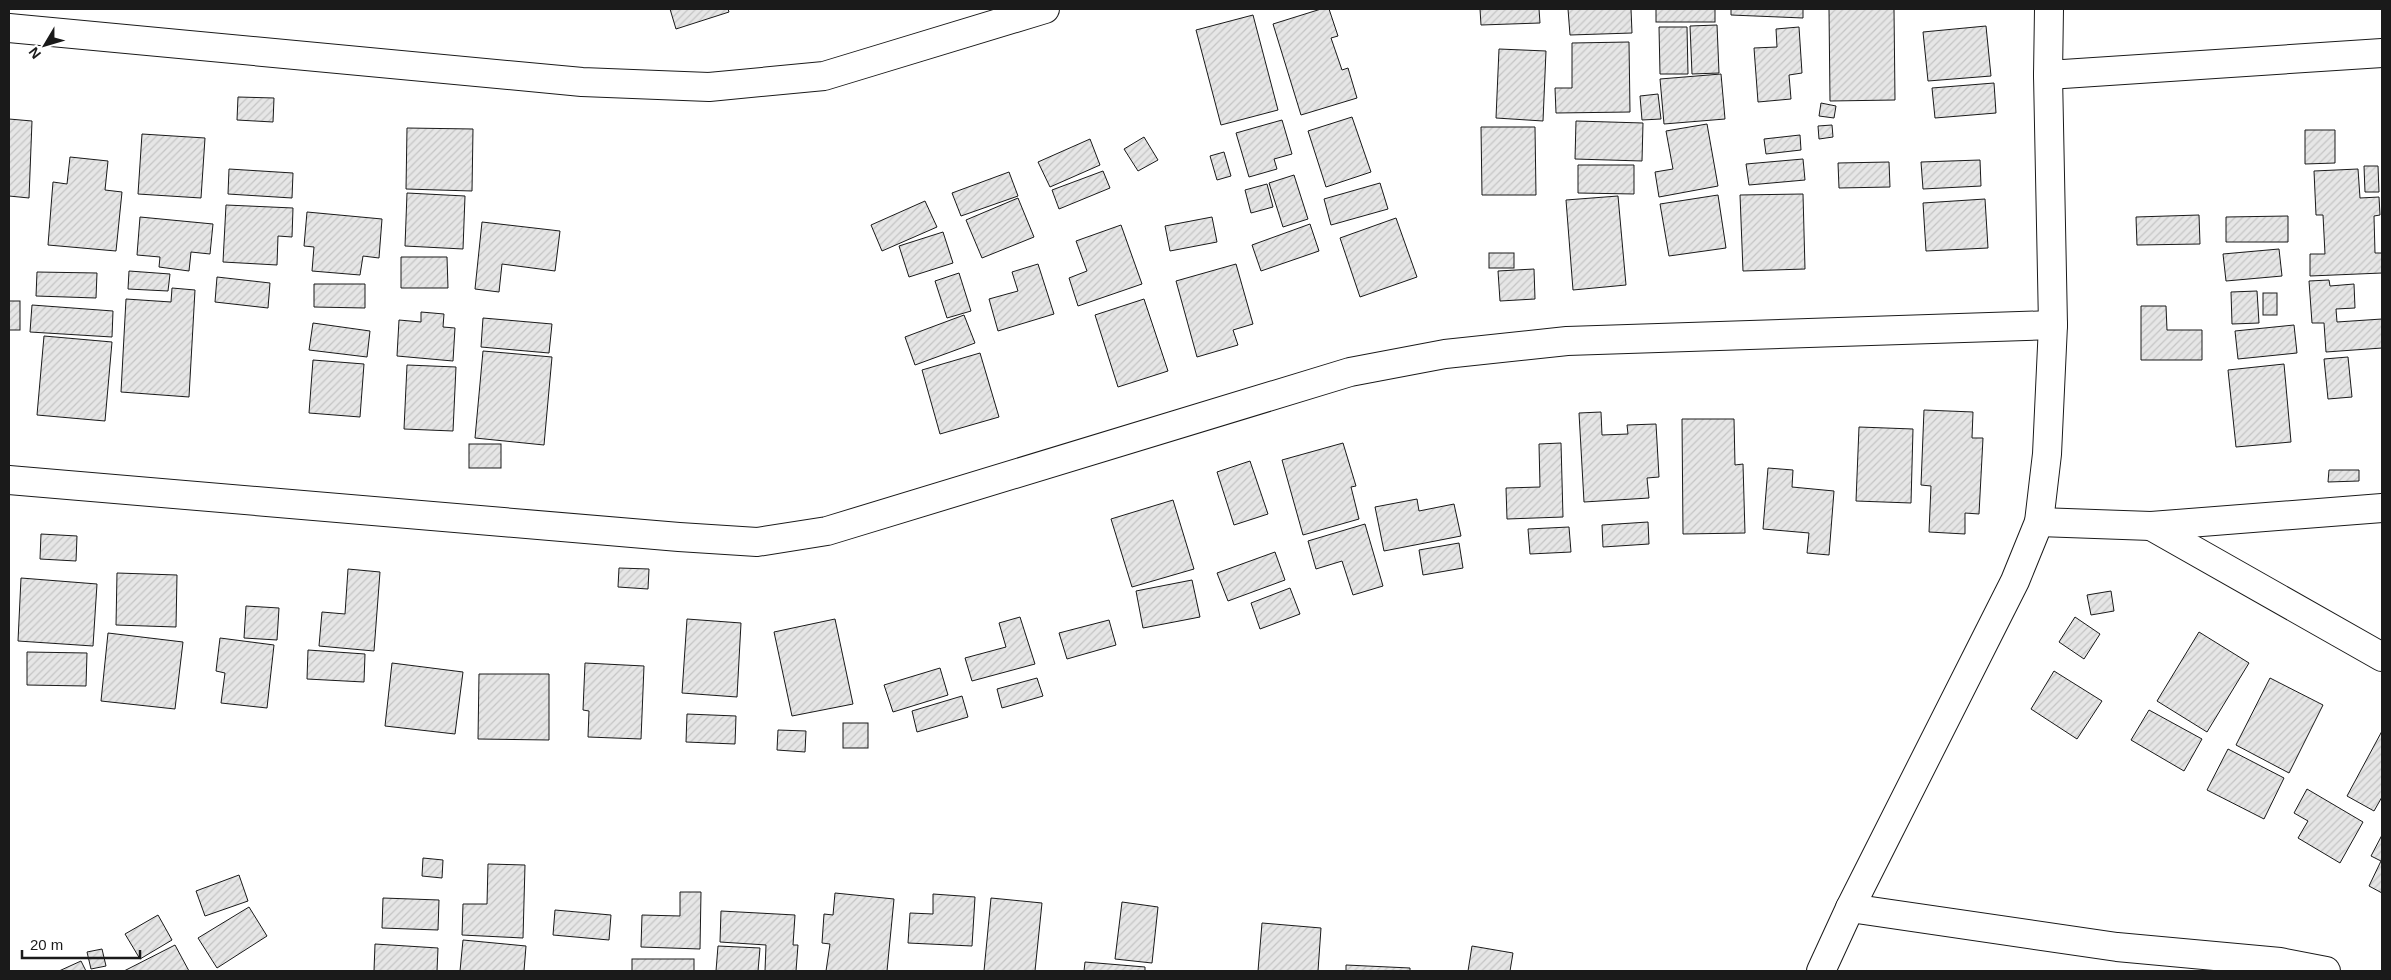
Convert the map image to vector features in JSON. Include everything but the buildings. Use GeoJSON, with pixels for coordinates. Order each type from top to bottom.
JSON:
{"type":"FeatureCollection","features":[{"type":"Feature","properties":{"kind":"street"},"geometry":{"type":"LineString","coordinates":[[9,28],[582,82],[709,86],[824,76],[1045,9]]}},
{"type":"Feature","properties":{"kind":"street"},"geometry":{"type":"LineString","coordinates":[[1821,971],[1850,908],[2015,581],[2039,522],[2047,454],[2054,325],[2048,75],[2049,9]]}},
{"type":"Feature","properties":{"kind":"street"},"geometry":{"type":"LineString","coordinates":[[2048,75],[2382,53]]}},
{"type":"Feature","properties":{"kind":"street"},"geometry":{"type":"LineString","coordinates":[[9,480],[679,537],[758,542],[827,531],[1350,372],[1444,354],[1567,341],[2054,325]]}},
{"type":"Feature","properties":{"kind":"street"},"geometry":{"type":"LineString","coordinates":[[2039,522],[2151,526],[2382,508]]}},
{"type":"Feature","properties":{"kind":"street"},"geometry":{"type":"LineString","coordinates":[[2151,526],[2382,657]]}},
{"type":"Feature","properties":{"kind":"street"},"geometry":{"type":"LineString","coordinates":[[1850,908],[2117,947],[2280,962],[2326,971]]}}]}
